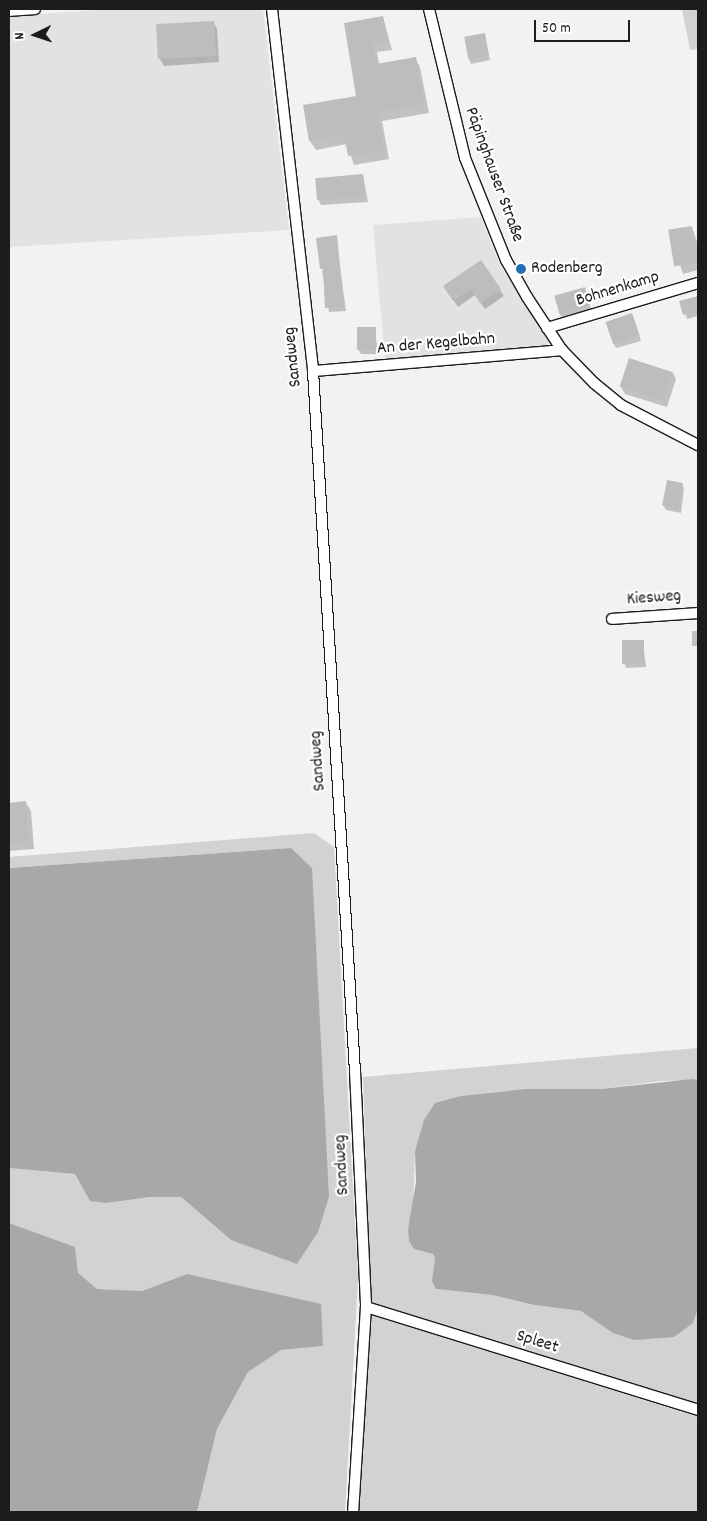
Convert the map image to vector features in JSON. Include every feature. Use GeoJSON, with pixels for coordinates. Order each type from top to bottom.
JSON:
{"type":"FeatureCollection","features":[{"type":"Feature","properties":{"kind":"street"},"geometry":{"type":"LineString","coordinates":[[9,11],[35,9]]}},
{"type":"Feature","properties":{"kind":"street","name":"Sandweg"},"geometry":{"type":"LineString","coordinates":[[272,9],[313,371],[355,1071],[366,1307],[353,1512]]}},
{"type":"Feature","properties":{"kind":"street","name":"Päpinghauser Straße"},"geometry":{"type":"LineString","coordinates":[[429,9],[449,100],[469,166],[506,260],[547,328],[562,350],[621,405],[698,445]]}},
{"type":"Feature","properties":{"kind":"street","name":"Bohnenkamp"},"geometry":{"type":"LineString","coordinates":[[547,328],[698,283]]}},
{"type":"Feature","properties":{"kind":"street","name":"An der Kegelbahn"},"geometry":{"type":"LineString","coordinates":[[313,371],[562,350]]}},
{"type":"Feature","properties":{"kind":"street","name":"Kiesweg"},"geometry":{"type":"LineString","coordinates":[[612,619],[698,613]]}},
{"type":"Feature","properties":{"kind":"street","name":"Spleet"},"geometry":{"type":"LineString","coordinates":[[366,1307],[698,1410]]}},
{"type":"Feature","properties":{"kind":"shaded area"},"geometry":{"type":"Polygon","coordinates":[[[112,9],[263,9],[289,230],[9,247],[9,16],[112,9]]]}},
{"type":"Feature","properties":{"kind":"shaded area"},"geometry":{"type":"Polygon","coordinates":[[[682,9],[698,9],[698,49],[690,50],[682,9]]]}},
{"type":"Feature","properties":{"kind":"shaded area"},"geometry":{"type":"Polygon","coordinates":[[[481,217],[499,263],[549,341],[548,345],[545,349],[385,360],[373,225],[481,217]]]}},
{"type":"Feature","properties":{"kind":"shaded area"},"geometry":{"type":"Polygon","coordinates":[[[314,833],[334,847],[358,1279],[345,1512],[197,1512],[217,1429],[248,1372],[281,1350],[323,1346],[187,1274],[142,1291],[97,1289],[78,1274],[74,1247],[9,1223],[9,1168],[75,1174],[107,1203],[150,1197],[181,1197],[231,1240],[291,848],[9,868],[9,857],[314,833]]]}},
{"type":"Feature","properties":{"kind":"shaded area"},"geometry":{"type":"Polygon","coordinates":[[[291,848],[312,868],[329,1197],[318,1232],[297,1264],[231,1240],[181,1197],[150,1197],[107,1203],[90,1201],[75,1174],[9,1168],[9,868],[291,848]]]}},
{"type":"Feature","properties":{"kind":"shaded area"},"geometry":{"type":"Polygon","coordinates":[[[698,1048],[698,1080],[661,1081],[601,1089],[525,1089],[461,1096],[418,1143],[415,1151],[413,1211],[408,1229],[414,1249],[433,1254],[435,1258],[436,1289],[492,1295],[534,1305],[581,1311],[596,1320],[693,1323],[698,1309],[698,1406],[371,1303],[363,1077],[698,1048]]]}},
{"type":"Feature","properties":{"kind":"shaded area"},"geometry":{"type":"Polygon","coordinates":[[[692,1079],[698,1080],[698,1309],[693,1323],[674,1337],[634,1340],[613,1333],[581,1311],[534,1305],[492,1295],[436,1289],[432,1281],[435,1258],[433,1254],[414,1249],[409,1241],[408,1229],[416,1182],[415,1151],[424,1120],[435,1103],[461,1096],[525,1089],[601,1089],[692,1079]]]}},
{"type":"Feature","properties":{"kind":"shaded area"},"geometry":{"type":"Polygon","coordinates":[[[9,1223],[75,1247],[78,1273],[97,1289],[142,1291],[187,1274],[321,1304],[323,1346],[281,1350],[248,1372],[217,1429],[197,1512],[9,1512],[9,1223]]]}},
{"type":"Feature","properties":{"kind":"shaded area"},"geometry":{"type":"Polygon","coordinates":[[[371,1315],[698,1417],[698,1512],[358,1512],[371,1315]]]}},
{"type":"Feature","properties":{"kind":"building"},"geometry":{"type":"Polygon","coordinates":[[[383,16],[388,41],[373,43],[376,64],[416,57],[424,104],[378,112],[384,150],[348,156],[344,135],[309,141],[303,105],[356,96],[344,23],[383,16]]]}},
{"type":"Feature","properties":{"kind":"building"},"geometry":{"type":"Polygon","coordinates":[[[214,21],[216,56],[158,59],[156,24],[214,21]]]}},
{"type":"Feature","properties":{"kind":"building"},"geometry":{"type":"Polygon","coordinates":[[[485,33],[489,56],[468,59],[464,37],[485,33]]]}},
{"type":"Feature","properties":{"kind":"building"},"geometry":{"type":"Polygon","coordinates":[[[363,174],[365,196],[317,200],[315,178],[363,174]]]}},
{"type":"Feature","properties":{"kind":"building"},"geometry":{"type":"Polygon","coordinates":[[[692,226],[698,263],[674,266],[668,230],[692,226]]]}},
{"type":"Feature","properties":{"kind":"building"},"geometry":{"type":"Polygon","coordinates":[[[337,235],[344,307],[325,308],[323,269],[320,269],[316,238],[337,235]]]}},
{"type":"Feature","properties":{"kind":"building"},"geometry":{"type":"Polygon","coordinates":[[[481,260],[501,289],[480,303],[471,289],[453,301],[443,286],[481,260]]]}},
{"type":"Feature","properties":{"kind":"building"},"geometry":{"type":"Polygon","coordinates":[[[585,287],[590,305],[559,314],[554,296],[585,287]]]}},
{"type":"Feature","properties":{"kind":"building"},"geometry":{"type":"Polygon","coordinates":[[[698,296],[698,311],[683,315],[679,301],[698,296]]]}},
{"type":"Feature","properties":{"kind":"building"},"geometry":{"type":"Polygon","coordinates":[[[632,313],[640,336],[613,345],[606,322],[632,313]]]}},
{"type":"Feature","properties":{"kind":"building"},"geometry":{"type":"Polygon","coordinates":[[[357,327],[376,327],[376,350],[357,350],[357,327]]]}},
{"type":"Feature","properties":{"kind":"building"},"geometry":{"type":"Polygon","coordinates":[[[629,358],[673,372],[663,401],[620,387],[629,358]]]}},
{"type":"Feature","properties":{"kind":"building"},"geometry":{"type":"Polygon","coordinates":[[[667,480],[683,483],[678,509],[662,506],[667,480]]]}},
{"type":"Feature","properties":{"kind":"building"},"geometry":{"type":"Polygon","coordinates":[[[622,640],[644,640],[644,664],[622,664],[622,640]]]}},
{"type":"Feature","properties":{"kind":"building"},"geometry":{"type":"Polygon","coordinates":[[[26,801],[29,841],[9,842],[9,803],[26,801]]]}},
{"type":"Feature","properties":{"kind":"place","name":"Rodenberg"},"geometry":{"type":"Point","coordinates":[521,269]}}]}
